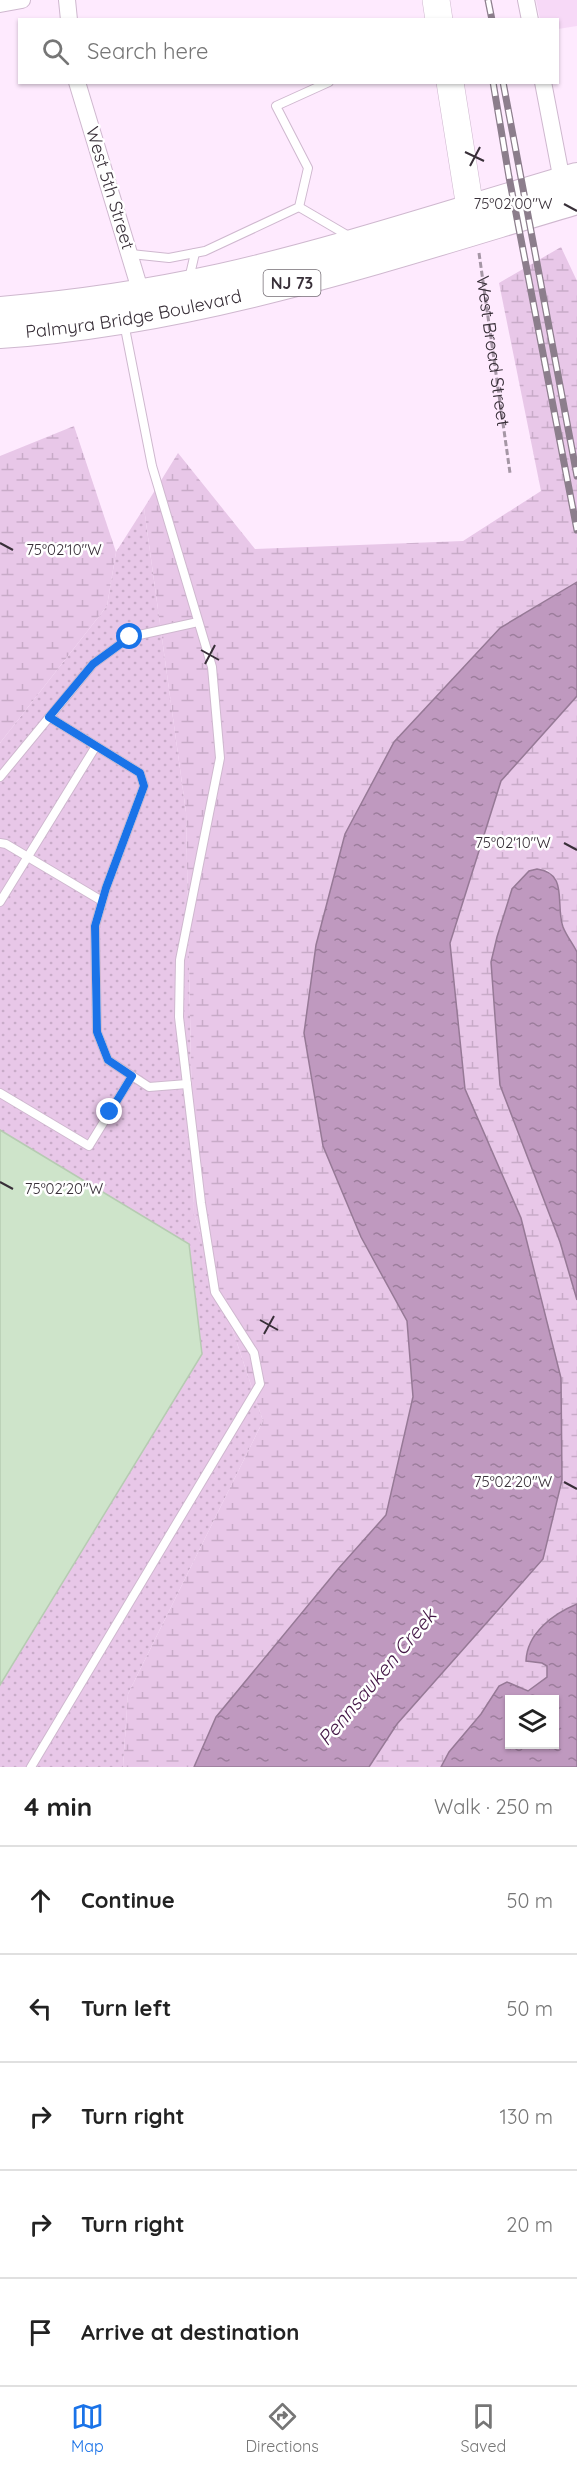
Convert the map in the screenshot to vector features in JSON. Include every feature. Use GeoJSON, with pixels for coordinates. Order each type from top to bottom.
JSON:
{"type":"FeatureCollection","features":[{"type":"Feature","properties":{"kind":"highway","name":"Palmyra Bridge Boulevard"},"geometry":{"type":"LineString","coordinates":[[0,334],[124,320],[253,294],[572,186]]}},
{"type":"Feature","properties":{"kind":"highway","name":"Palmyra Bridge Boulevard"},"geometry":{"type":"LineString","coordinates":[[0,311],[75,303],[187,285],[257,269],[358,241],[473,219]]}},
{"type":"Feature","properties":{"kind":"main road"},"geometry":{"type":"LineString","coordinates":[[436,0],[439,18]]}},
{"type":"Feature","properties":{"kind":"main road"},"geometry":{"type":"LineString","coordinates":[[450,84],[473,219]]}},
{"type":"Feature","properties":{"kind":"street"},"geometry":{"type":"LineString","coordinates":[[0,4],[22,0]]}},
{"type":"Feature","properties":{"kind":"street"},"geometry":{"type":"LineString","coordinates":[[67,0],[69,18]]}},
{"type":"Feature","properties":{"kind":"street"},"geometry":{"type":"LineString","coordinates":[[526,0],[530,18]]}},
{"type":"Feature","properties":{"kind":"street","name":"West 5th Street"},"geometry":{"type":"LineString","coordinates":[[78,84],[141,293]]}},
{"type":"Feature","properties":{"kind":"street"},"geometry":{"type":"LineString","coordinates":[[544,84],[572,186]]}},
{"type":"Feature","properties":{"kind":"lane"},"geometry":{"type":"LineString","coordinates":[[299,207],[308,168],[276,106],[325,84]]}},
{"type":"Feature","properties":{"kind":"lane"},"geometry":{"type":"LineString","coordinates":[[131,254],[169,258],[195,253],[222,244],[299,207]]}},
{"type":"Feature","properties":{"kind":"lane"},"geometry":{"type":"LineString","coordinates":[[299,207],[358,241]]}},
{"type":"Feature","properties":{"kind":"lane"},"geometry":{"type":"LineString","coordinates":[[187,285],[195,253]]}},
{"type":"Feature","properties":{"kind":"lane"},"geometry":{"type":"LineString","coordinates":[[31,1767],[260,1384],[254,1353],[215,1292],[201,1203],[180,1017],[180,960],[220,758],[212,667],[152,466],[124,320]]}},
{"type":"Feature","properties":{"kind":"lane"},"geometry":{"type":"LineString","coordinates":[[0,777],[93,664],[130,637],[198,622]]}},
{"type":"Feature","properties":{"kind":"lane"},"geometry":{"type":"LineString","coordinates":[[49,717],[140,773],[144,786],[95,926],[97,1032],[108,1060],[149,1087],[187,1084]]}},
{"type":"Feature","properties":{"kind":"lane"},"geometry":{"type":"LineString","coordinates":[[0,902],[96,746]]}},
{"type":"Feature","properties":{"kind":"lane"},"geometry":{"type":"LineString","coordinates":[[0,843],[6,844],[102,902]]}},
{"type":"Feature","properties":{"kind":"lane"},"geometry":{"type":"LineString","coordinates":[[0,1093],[89,1146],[132,1076]]}},
{"type":"Feature","properties":{"kind":"path","name":"West Broad Street"},"geometry":{"type":"LineString","coordinates":[[473,219],[510,473]]}},
{"type":"Feature","properties":{"kind":"shaded area"},"geometry":{"type":"Polygon","coordinates":[[[536,0],[577,0],[577,26],[559,29],[559,18],[540,18],[536,0]]]}},
{"type":"Feature","properties":{"kind":"green space"},"geometry":{"type":"Polygon","coordinates":[[[561,247],[577,281],[577,582],[500,628],[361,1237],[407,1321],[413,1397],[386,1515],[338,1569],[216,1717],[194,1767],[123,1767],[128,1694],[263,1421],[194,1214],[186,812],[144,508],[178,453],[255,549],[463,541],[541,491],[499,283],[561,247]]]}},
{"type":"Feature","properties":{"kind":"green space"},"geometry":{"type":"Polygon","coordinates":[[[74,426],[116,552],[107,606],[0,743],[0,456],[74,426]]]}},
{"type":"Feature","properties":{"kind":"green space"},"geometry":{"type":"Polygon","coordinates":[[[144,508],[186,812],[194,1214],[263,1421],[128,1694],[123,1767],[0,1767],[0,743],[107,606],[116,552],[144,508]]]}},
{"type":"Feature","properties":{"kind":"green space"},"geometry":{"type":"Polygon","coordinates":[[[577,696],[577,952],[563,926],[556,882],[547,870],[512,889],[491,963],[500,1085],[560,1242],[577,1300],[577,1604],[560,1612],[527,1662],[542,1663],[547,1666],[547,1677],[529,1691],[514,1685],[499,1686],[441,1767],[369,1767],[397,1724],[543,1559],[562,1480],[561,1378],[521,1218],[465,1089],[450,943],[501,781],[577,696]]]}},
{"type":"Feature","properties":{"kind":"water","name":"Pennsauken Creek"},"geometry":{"type":"Polygon","coordinates":[[[577,582],[577,696],[501,781],[450,943],[465,1089],[521,1218],[561,1378],[562,1480],[543,1559],[397,1724],[369,1767],[194,1767],[216,1717],[338,1569],[386,1515],[413,1397],[407,1321],[361,1237],[323,1146],[304,1033],[316,945],[345,834],[394,742],[500,628],[577,582]]]}},
{"type":"Feature","properties":{"kind":"water"},"geometry":{"type":"Polygon","coordinates":[[[537,869],[547,872],[557,883],[563,927],[577,952],[577,1300],[560,1242],[500,1085],[491,962],[512,889],[529,871],[537,869]]]}},
{"type":"Feature","properties":{"kind":"water"},"geometry":{"type":"Polygon","coordinates":[[[577,1604],[577,1767],[441,1767],[449,1752],[481,1714],[499,1686],[507,1682],[528,1691],[547,1677],[547,1666],[526,1661],[527,1651],[536,1633],[559,1613],[577,1604]]]}},
{"type":"Feature","properties":{"kind":"building"},"geometry":{"type":"Polygon","coordinates":[[[0,1130],[189,1244],[202,1354],[0,1685],[0,1130]]]}},
{"type":"Feature","properties":{"kind":"railway"},"geometry":{"type":"LineString","coordinates":[[488,0],[492,18]]}},
{"type":"Feature","properties":{"kind":"railway"},"geometry":{"type":"LineString","coordinates":[[493,84],[577,530]]}},
{"type":"Feature","properties":{"kind":"railway"},"geometry":{"type":"LineString","coordinates":[[503,84],[577,476]]}},
{"type":"Feature","properties":{"kind":"route"},"geometry":{"type":"LineString","coordinates":[[110,1112],[132,1076],[108,1060],[97,1032],[95,926],[106,888],[144,786],[140,773],[49,717],[93,664],[130,637]]}}]}
